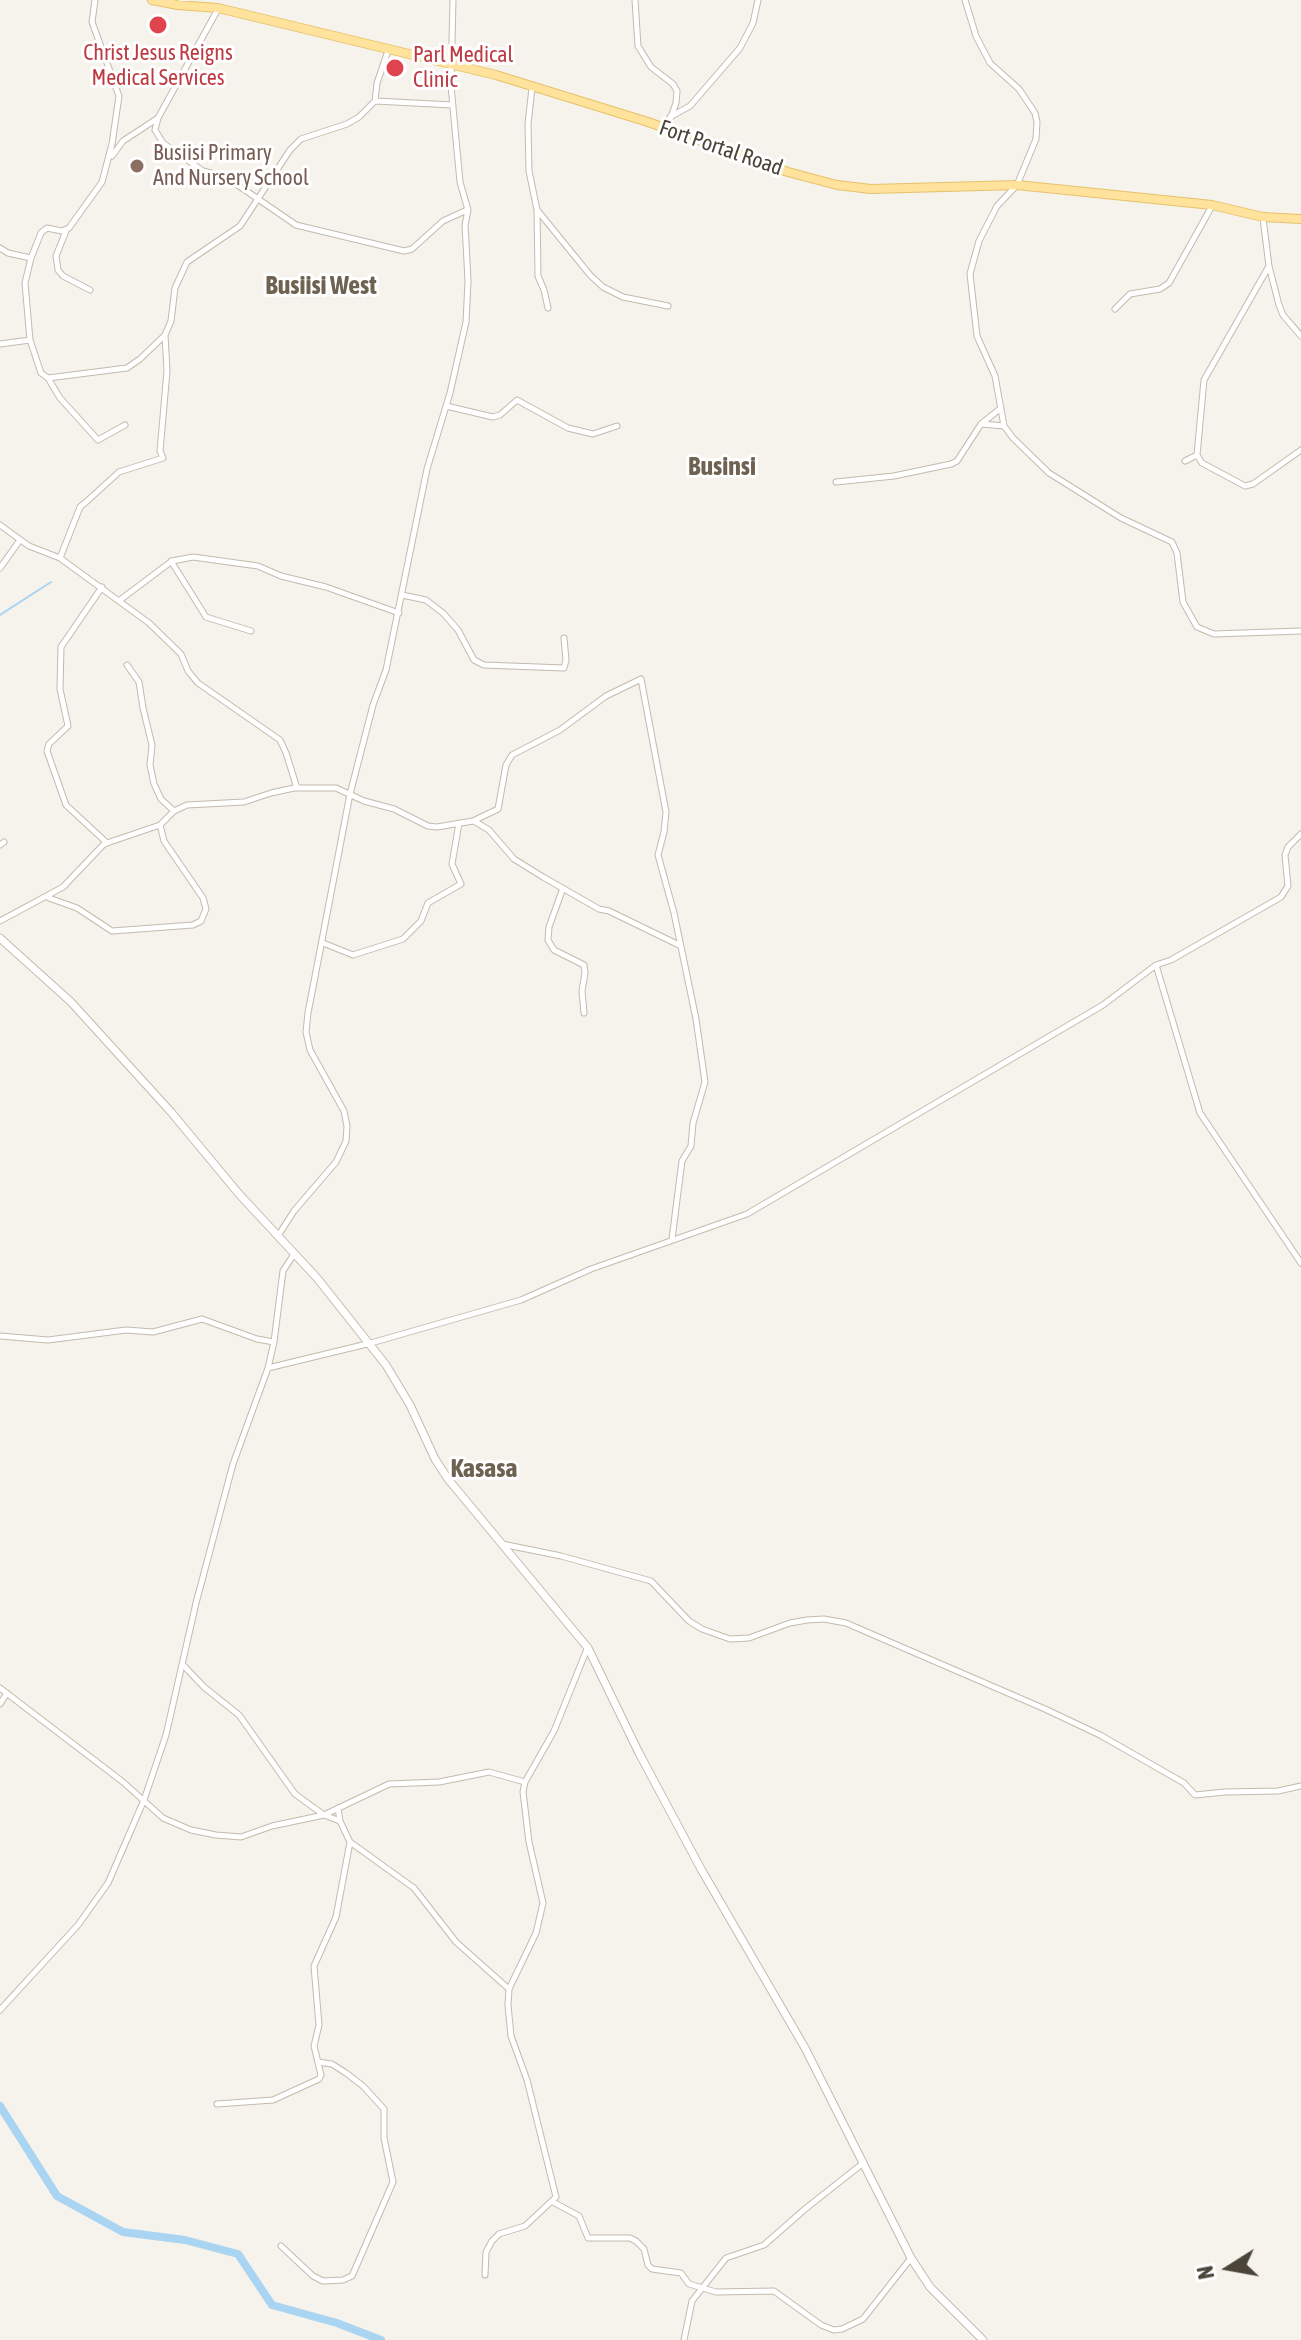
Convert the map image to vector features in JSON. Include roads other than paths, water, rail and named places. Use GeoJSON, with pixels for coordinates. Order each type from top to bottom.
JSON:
{"type":"FeatureCollection","features":[{"type":"Feature","properties":{"kind":"main road","name":"Fort Portal Road"},"geometry":{"type":"LineString","coordinates":[[152,0],[218,8],[496,75],[788,172],[837,185],[871,189],[1017,185],[1212,205],[1263,217],[1301,219]]}},
{"type":"Feature","properties":{"kind":"street"},"geometry":{"type":"LineString","coordinates":[[90,290],[63,276],[58,270],[56,256],[66,231],[98,189],[109,160],[119,96],[92,22],[95,0]]}},
{"type":"Feature","properties":{"kind":"street"},"geometry":{"type":"LineString","coordinates":[[278,1236],[294,1211],[336,1162],[346,1141],[344,1111],[310,1050],[306,1032],[350,794],[373,705],[384,676],[427,469],[466,322],[468,281],[465,225],[468,210],[460,182],[450,63],[453,0]]}},
{"type":"Feature","properties":{"kind":"street"},"geometry":{"type":"LineString","coordinates":[[635,0],[638,46],[651,67],[673,84],[677,91],[678,97],[666,129]]}},
{"type":"Feature","properties":{"kind":"street"},"geometry":{"type":"LineString","coordinates":[[670,117],[690,106],[734,56],[753,23],[758,0]]}},
{"type":"Feature","properties":{"kind":"street"},"geometry":{"type":"LineString","coordinates":[[965,0],[976,36],[990,63],[1019,89],[1035,113],[1036,139],[1017,185],[997,206],[979,241],[970,274],[977,336],[995,376],[1004,426],[1049,473],[1121,518],[1172,542],[1177,553],[1183,602],[1197,627],[1214,634],[1301,631]]}},
{"type":"Feature","properties":{"kind":"street"},"geometry":{"type":"LineString","coordinates":[[218,8],[158,118],[155,130],[163,143],[203,171],[226,177],[296,225],[404,251],[412,249],[443,221],[468,210]]}},
{"type":"Feature","properties":{"kind":"street"},"geometry":{"type":"LineString","coordinates":[[47,378],[127,368],[165,335],[171,321],[175,288],[185,265],[237,229],[297,142],[353,121],[375,101],[377,83],[389,48]]}},
{"type":"Feature","properties":{"kind":"street"},"geometry":{"type":"LineString","coordinates":[[532,88],[529,171],[537,210],[538,276],[548,308]]}},
{"type":"Feature","properties":{"kind":"street"},"geometry":{"type":"LineString","coordinates":[[375,101],[453,105]]}},
{"type":"Feature","properties":{"kind":"street"},"geometry":{"type":"LineString","coordinates":[[109,160],[123,141],[158,118]]}},
{"type":"Feature","properties":{"kind":"street"},"geometry":{"type":"LineString","coordinates":[[1115,309],[1130,294],[1160,289],[1169,283],[1212,205]]}},
{"type":"Feature","properties":{"kind":"street"},"geometry":{"type":"LineString","coordinates":[[537,210],[603,287],[623,297],[668,306]]}},
{"type":"Feature","properties":{"kind":"street"},"geometry":{"type":"LineString","coordinates":[[1263,217],[1269,266],[1283,315],[1301,336]]}},
{"type":"Feature","properties":{"kind":"street"},"geometry":{"type":"LineString","coordinates":[[66,231],[44,229],[31,258],[25,292],[30,340],[41,373],[98,440],[125,425]]}},
{"type":"Feature","properties":{"kind":"street"},"geometry":{"type":"LineString","coordinates":[[0,248],[31,258]]}},
{"type":"Feature","properties":{"kind":"street"},"geometry":{"type":"LineString","coordinates":[[1269,266],[1204,380],[1197,455],[1202,463],[1245,486],[1253,484],[1301,450]]}},
{"type":"Feature","properties":{"kind":"street"},"geometry":{"type":"LineString","coordinates":[[60,558],[80,507],[119,472],[163,458],[160,451],[167,371],[165,335]]}},
{"type":"Feature","properties":{"kind":"street"},"geometry":{"type":"LineString","coordinates":[[0,344],[30,340]]}},
{"type":"Feature","properties":{"kind":"street"},"geometry":{"type":"LineString","coordinates":[[446,406],[493,417],[500,415],[517,400],[568,428],[593,434],[617,426]]}},
{"type":"Feature","properties":{"kind":"street"},"geometry":{"type":"LineString","coordinates":[[836,482],[894,476],[951,464],[957,461],[981,424],[1001,408]]}},
{"type":"Feature","properties":{"kind":"street"},"geometry":{"type":"LineString","coordinates":[[981,424],[1004,426]]}},
{"type":"Feature","properties":{"kind":"street"},"geometry":{"type":"LineString","coordinates":[[1185,461],[1197,455]]}},
{"type":"Feature","properties":{"kind":"street"},"geometry":{"type":"LineString","coordinates":[[0,525],[20,540],[60,558],[120,600],[181,654],[188,671],[198,683],[280,740],[297,788]]}},
{"type":"Feature","properties":{"kind":"street"},"geometry":{"type":"LineString","coordinates":[[0,568],[20,540]]}},
{"type":"Feature","properties":{"kind":"street"},"geometry":{"type":"LineString","coordinates":[[120,600],[171,561],[193,557],[255,566],[399,613]]}},
{"type":"Feature","properties":{"kind":"street"},"geometry":{"type":"LineString","coordinates":[[171,561],[206,617],[251,631]]}},
{"type":"Feature","properties":{"kind":"street"},"geometry":{"type":"LineString","coordinates":[[102,587],[61,647],[60,692],[68,726],[49,744],[47,751],[66,805],[107,843]]}},
{"type":"Feature","properties":{"kind":"street"},"geometry":{"type":"LineString","coordinates":[[402,595],[426,600],[443,613],[458,630],[474,660],[484,665],[564,668],[564,638]]}},
{"type":"Feature","properties":{"kind":"street"},"geometry":{"type":"LineString","coordinates":[[127,665],[139,682],[152,745],[150,765],[154,784],[161,799],[174,811]]}},
{"type":"Feature","properties":{"kind":"street"},"geometry":{"type":"LineString","coordinates":[[0,921],[48,897],[68,883],[107,843],[160,825],[174,811],[192,805],[244,802],[297,788],[339,788],[428,826],[473,821],[498,809],[506,765],[512,755],[560,730],[606,696],[641,679],[666,812],[658,855],[696,1019],[705,1082],[693,1123],[691,1146],[682,1161],[672,1239]]}},
{"type":"Feature","properties":{"kind":"street"},"geometry":{"type":"LineString","coordinates":[[473,821],[489,830],[514,859],[599,909],[680,945]]}},
{"type":"Feature","properties":{"kind":"street"},"geometry":{"type":"LineString","coordinates":[[323,943],[353,955],[403,939],[421,921],[428,903],[461,884],[452,864],[459,823]]}},
{"type":"Feature","properties":{"kind":"street"},"geometry":{"type":"LineString","coordinates":[[48,897],[77,908],[112,931],[193,925],[201,921],[206,909],[203,898],[164,841],[160,825]]}},
{"type":"Feature","properties":{"kind":"street"},"geometry":{"type":"LineString","coordinates":[[268,1368],[371,1343],[521,1300],[566,1279],[734,1219],[783,1195],[988,1070],[1103,1005],[1156,965],[1171,960],[1281,897],[1288,886],[1285,855],[1288,847],[1301,834]]}},
{"type":"Feature","properties":{"kind":"street"},"geometry":{"type":"LineString","coordinates":[[563,888],[549,927],[548,940],[554,950],[584,965],[584,1013]]}},
{"type":"Feature","properties":{"kind":"street"},"geometry":{"type":"LineString","coordinates":[[0,938],[71,1002],[371,1343],[410,1405],[435,1459],[448,1479],[588,1648],[639,1753],[720,1903],[805,2048],[911,2258],[930,2287],[983,2340]]}},
{"type":"Feature","properties":{"kind":"street"},"geometry":{"type":"LineString","coordinates":[[1156,965],[1200,1113],[1301,1263]]}},
{"type":"Feature","properties":{"kind":"street"},"geometry":{"type":"LineString","coordinates":[[0,2010],[78,1925],[108,1883],[144,1800],[166,1735],[223,1498],[248,1418],[268,1368],[281,1280],[294,1254]]}},
{"type":"Feature","properties":{"kind":"street"},"geometry":{"type":"LineString","coordinates":[[0,1336],[48,1340],[126,1330],[153,1332],[202,1319],[274,1342]]}},
{"type":"Feature","properties":{"kind":"street"},"geometry":{"type":"LineString","coordinates":[[501,1544],[561,1556],[651,1581],[689,1621],[730,1639],[749,1638],[807,1620],[846,1623],[1100,1735],[1184,1783],[1195,1795],[1278,1791],[1301,1786]]}},
{"type":"Feature","properties":{"kind":"street"},"geometry":{"type":"LineString","coordinates":[[485,2275],[486,2252],[492,2241],[499,2234],[525,2226],[553,2202],[555,2190],[531,2094],[511,2036],[509,1989],[536,1933],[543,1903],[522,1800],[525,1782],[554,1731],[588,1648]]}},
{"type":"Feature","properties":{"kind":"street"},"geometry":{"type":"LineString","coordinates":[[183,1665],[204,1687],[239,1715],[295,1794],[324,1815],[340,1821]]}},
{"type":"Feature","properties":{"kind":"street"},"geometry":{"type":"LineString","coordinates":[[0,1688],[144,1800],[153,1811],[191,1830],[231,1838],[324,1815],[352,1803],[379,1786],[389,1784],[439,1782],[489,1772],[525,1782]]}},
{"type":"Feature","properties":{"kind":"street"},"geometry":{"type":"LineString","coordinates":[[0,1704],[7,1693]]}},
{"type":"Feature","properties":{"kind":"street"},"geometry":{"type":"LineString","coordinates":[[338,1808],[340,1821],[350,1842],[414,1888],[456,1942],[509,1989]]}},
{"type":"Feature","properties":{"kind":"street"},"geometry":{"type":"LineString","coordinates":[[217,2104],[273,2100],[319,2079],[321,2075],[314,2046],[319,2025],[314,1966],[336,1917],[350,1842]]}},
{"type":"Feature","properties":{"kind":"street"},"geometry":{"type":"LineString","coordinates":[[281,2246],[313,2276],[323,2281],[343,2280],[352,2276],[393,2182],[384,2138],[384,2109],[346,2073],[332,2064],[318,2062]]}},
{"type":"Feature","properties":{"kind":"street"},"geometry":{"type":"LineString","coordinates":[[684,2340],[692,2301],[726,2258],[764,2245],[862,2164]]}},
{"type":"Feature","properties":{"kind":"street"},"geometry":{"type":"LineString","coordinates":[[553,2202],[579,2216],[588,2238],[630,2238],[636,2241],[644,2249],[649,2268],[681,2273],[689,2284],[716,2292],[774,2291],[821,2325],[839,2330],[861,2321],[867,2315],[911,2258]]}},
{"type":"Feature","properties":{"kind":"waterway"},"geometry":{"type":"LineString","coordinates":[[0,615],[51,582]]}},
{"type":"Feature","properties":{"kind":"waterway"},"geometry":{"type":"LineString","coordinates":[[0,2106],[57,2196],[123,2232],[185,2240],[238,2254],[272,2305],[337,2323],[381,2340]]}},
{"type":"Feature","properties":{"kind":"place","name":"Christ Jesus Reigns Medical Services"},"geometry":{"type":"Point","coordinates":[158,25]}},
{"type":"Feature","properties":{"kind":"place","name":"Parl Medical Clinic"},"geometry":{"type":"Point","coordinates":[395,68]}},
{"type":"Feature","properties":{"kind":"place","name":"Busiisi Primary And Nursery School"},"geometry":{"type":"Point","coordinates":[137,166]}},
{"type":"Feature","properties":{"kind":"district","name":"Busiisi West"},"geometry":{"type":"Point","coordinates":[321,286]}},
{"type":"Feature","properties":{"kind":"district","name":"Businsi"},"geometry":{"type":"Point","coordinates":[722,467]}},
{"type":"Feature","properties":{"kind":"district","name":"Kasasa"},"geometry":{"type":"Point","coordinates":[484,1469]}}]}
